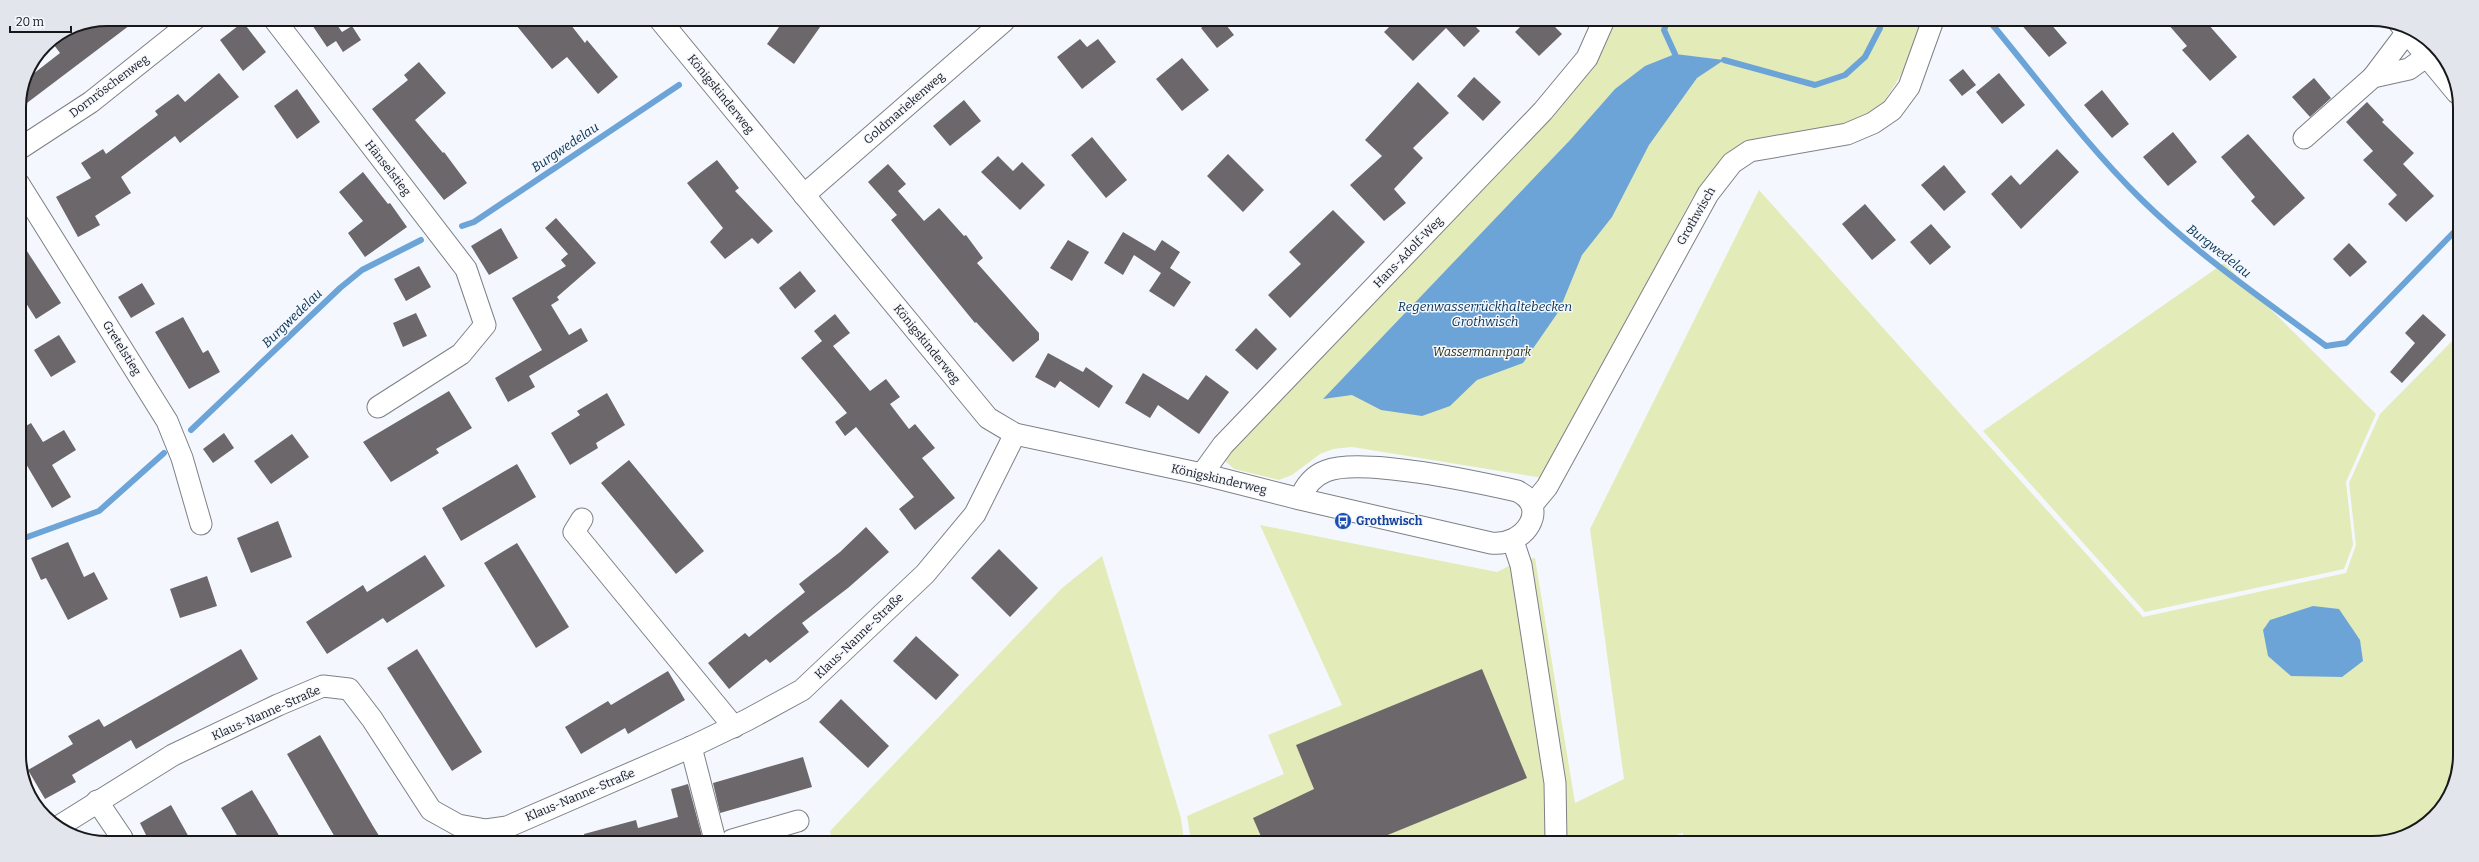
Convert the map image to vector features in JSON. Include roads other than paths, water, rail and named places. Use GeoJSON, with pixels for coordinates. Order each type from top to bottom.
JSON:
{"type":"FeatureCollection","features":[{"type":"Feature","properties":{"kind":"street","name":"Dornröschenweg"},"geometry":{"type":"LineString","coordinates":[[26,145],[91,102],[180,26]]}},
{"type":"Feature","properties":{"kind":"street","name":"Hänselstieg"},"geometry":{"type":"LineString","coordinates":[[279,26],[466,269],[485,325],[461,354],[378,407]]}},
{"type":"Feature","properties":{"kind":"street","name":"Königskinderweg"},"geometry":{"type":"LineString","coordinates":[[665,26],[988,418],[1015,434],[1202,474],[1300,499],[1491,543],[1507,544],[1513,541]]}},
{"type":"Feature","properties":{"kind":"street","name":"Goldmariekenweg"},"geometry":{"type":"LineString","coordinates":[[804,195],[998,26]]}},
{"type":"Feature","properties":{"kind":"street","name":"Hans-Adolf-Weg"},"geometry":{"type":"LineString","coordinates":[[1202,474],[1223,445],[1543,111],[1588,58],[1601,26]]}},
{"type":"Feature","properties":{"kind":"street","name":"Grothwisch"},"geometry":{"type":"LineString","coordinates":[[1532,505],[1547,488],[1708,194],[1732,162],[1750,151],[1847,134],[1873,123],[1892,110],[1909,87],[1931,26]]}},
{"type":"Feature","properties":{"kind":"street"},"geometry":{"type":"LineString","coordinates":[[2304,138],[2373,77],[2402,32]]}},
{"type":"Feature","properties":{"kind":"street"},"geometry":{"type":"LineString","coordinates":[[2410,36],[2450,84]]}},
{"type":"Feature","properties":{"kind":"street"},"geometry":{"type":"LineString","coordinates":[[2373,77],[2409,69],[2427,56]]}},
{"type":"Feature","properties":{"kind":"street","name":"Gretelstieg"},"geometry":{"type":"LineString","coordinates":[[26,195],[167,421],[182,458],[201,524]]}},
{"type":"Feature","properties":{"kind":"street","name":"Klaus-Nanne-Straße"},"geometry":{"type":"LineString","coordinates":[[64,823],[97,800],[173,756],[278,705],[323,686],[349,689],[372,719],[431,810],[450,830],[458,825],[509,833],[734,727],[802,690],[925,574],[975,514],[1015,434]]}},
{"type":"Feature","properties":{"kind":"street"},"geometry":{"type":"LineString","coordinates":[[1300,499],[1303,491],[1314,477],[1338,468],[1420,472],[1494,486],[1524,494],[1532,505],[1532,518],[1528,526],[1513,541],[1521,565],[1555,783],[1556,836]]}},
{"type":"Feature","properties":{"kind":"street"},"geometry":{"type":"LineString","coordinates":[[582,519],[574,532],[734,727]]}},
{"type":"Feature","properties":{"kind":"street"},"geometry":{"type":"LineString","coordinates":[[691,747],[714,836]]}},
{"type":"Feature","properties":{"kind":"street"},"geometry":{"type":"LineString","coordinates":[[97,800],[121,836]]}},
{"type":"Feature","properties":{"kind":"street"},"geometry":{"type":"LineString","coordinates":[[746,836],[798,821]]}},
{"type":"Feature","properties":{"kind":"water","name":"Regenwasserrückhaltebecken Grothwisch"},"geometry":{"type":"Polygon","coordinates":[[[1675,54],[1724,60],[1697,78],[1649,145],[1612,217],[1582,255],[1559,311],[1523,363],[1477,380],[1450,406],[1422,416],[1381,410],[1352,395],[1323,399],[1571,139],[1615,89],[1645,66],[1675,54]]]}},
{"type":"Feature","properties":{"kind":"water"},"geometry":{"type":"Polygon","coordinates":[[[2313,606],[2339,609],[2360,640],[2363,661],[2342,677],[2291,676],[2268,656],[2263,630],[2270,620],[2313,606]]]}},
{"type":"Feature","properties":{"kind":"waterway"},"geometry":{"type":"LineString","coordinates":[[1666,26],[1664,30],[1675,54]]}},
{"type":"Feature","properties":{"kind":"waterway"},"geometry":{"type":"LineString","coordinates":[[1724,60],[1815,85],[1845,75],[1865,57],[1880,26]]}},
{"type":"Feature","properties":{"kind":"waterway","name":"Burgwedelau"},"geometry":{"type":"LineString","coordinates":[[1993,26],[2083,136],[2142,200],[2208,258],[2326,346],[2346,343],[2453,233]]}},
{"type":"Feature","properties":{"kind":"waterway","name":"Burgwedelau"},"geometry":{"type":"LineString","coordinates":[[462,226],[474,222],[679,85]]}},
{"type":"Feature","properties":{"kind":"waterway","name":"Burgwedelau"},"geometry":{"type":"LineString","coordinates":[[191,430],[340,288],[362,270],[421,240]]}},
{"type":"Feature","properties":{"kind":"waterway","name":"Burgwedelau"},"geometry":{"type":"LineString","coordinates":[[26,537],[99,511],[164,453]]}},
{"type":"Feature","properties":{"kind":"place","name":"Grothwisch"},"geometry":{"type":"Point","coordinates":[1343,521]}},
{"type":"Feature","properties":{"kind":"park label","name":"Wassermannpark"},"geometry":{"type":"Point","coordinates":[1482,352]}}]}
